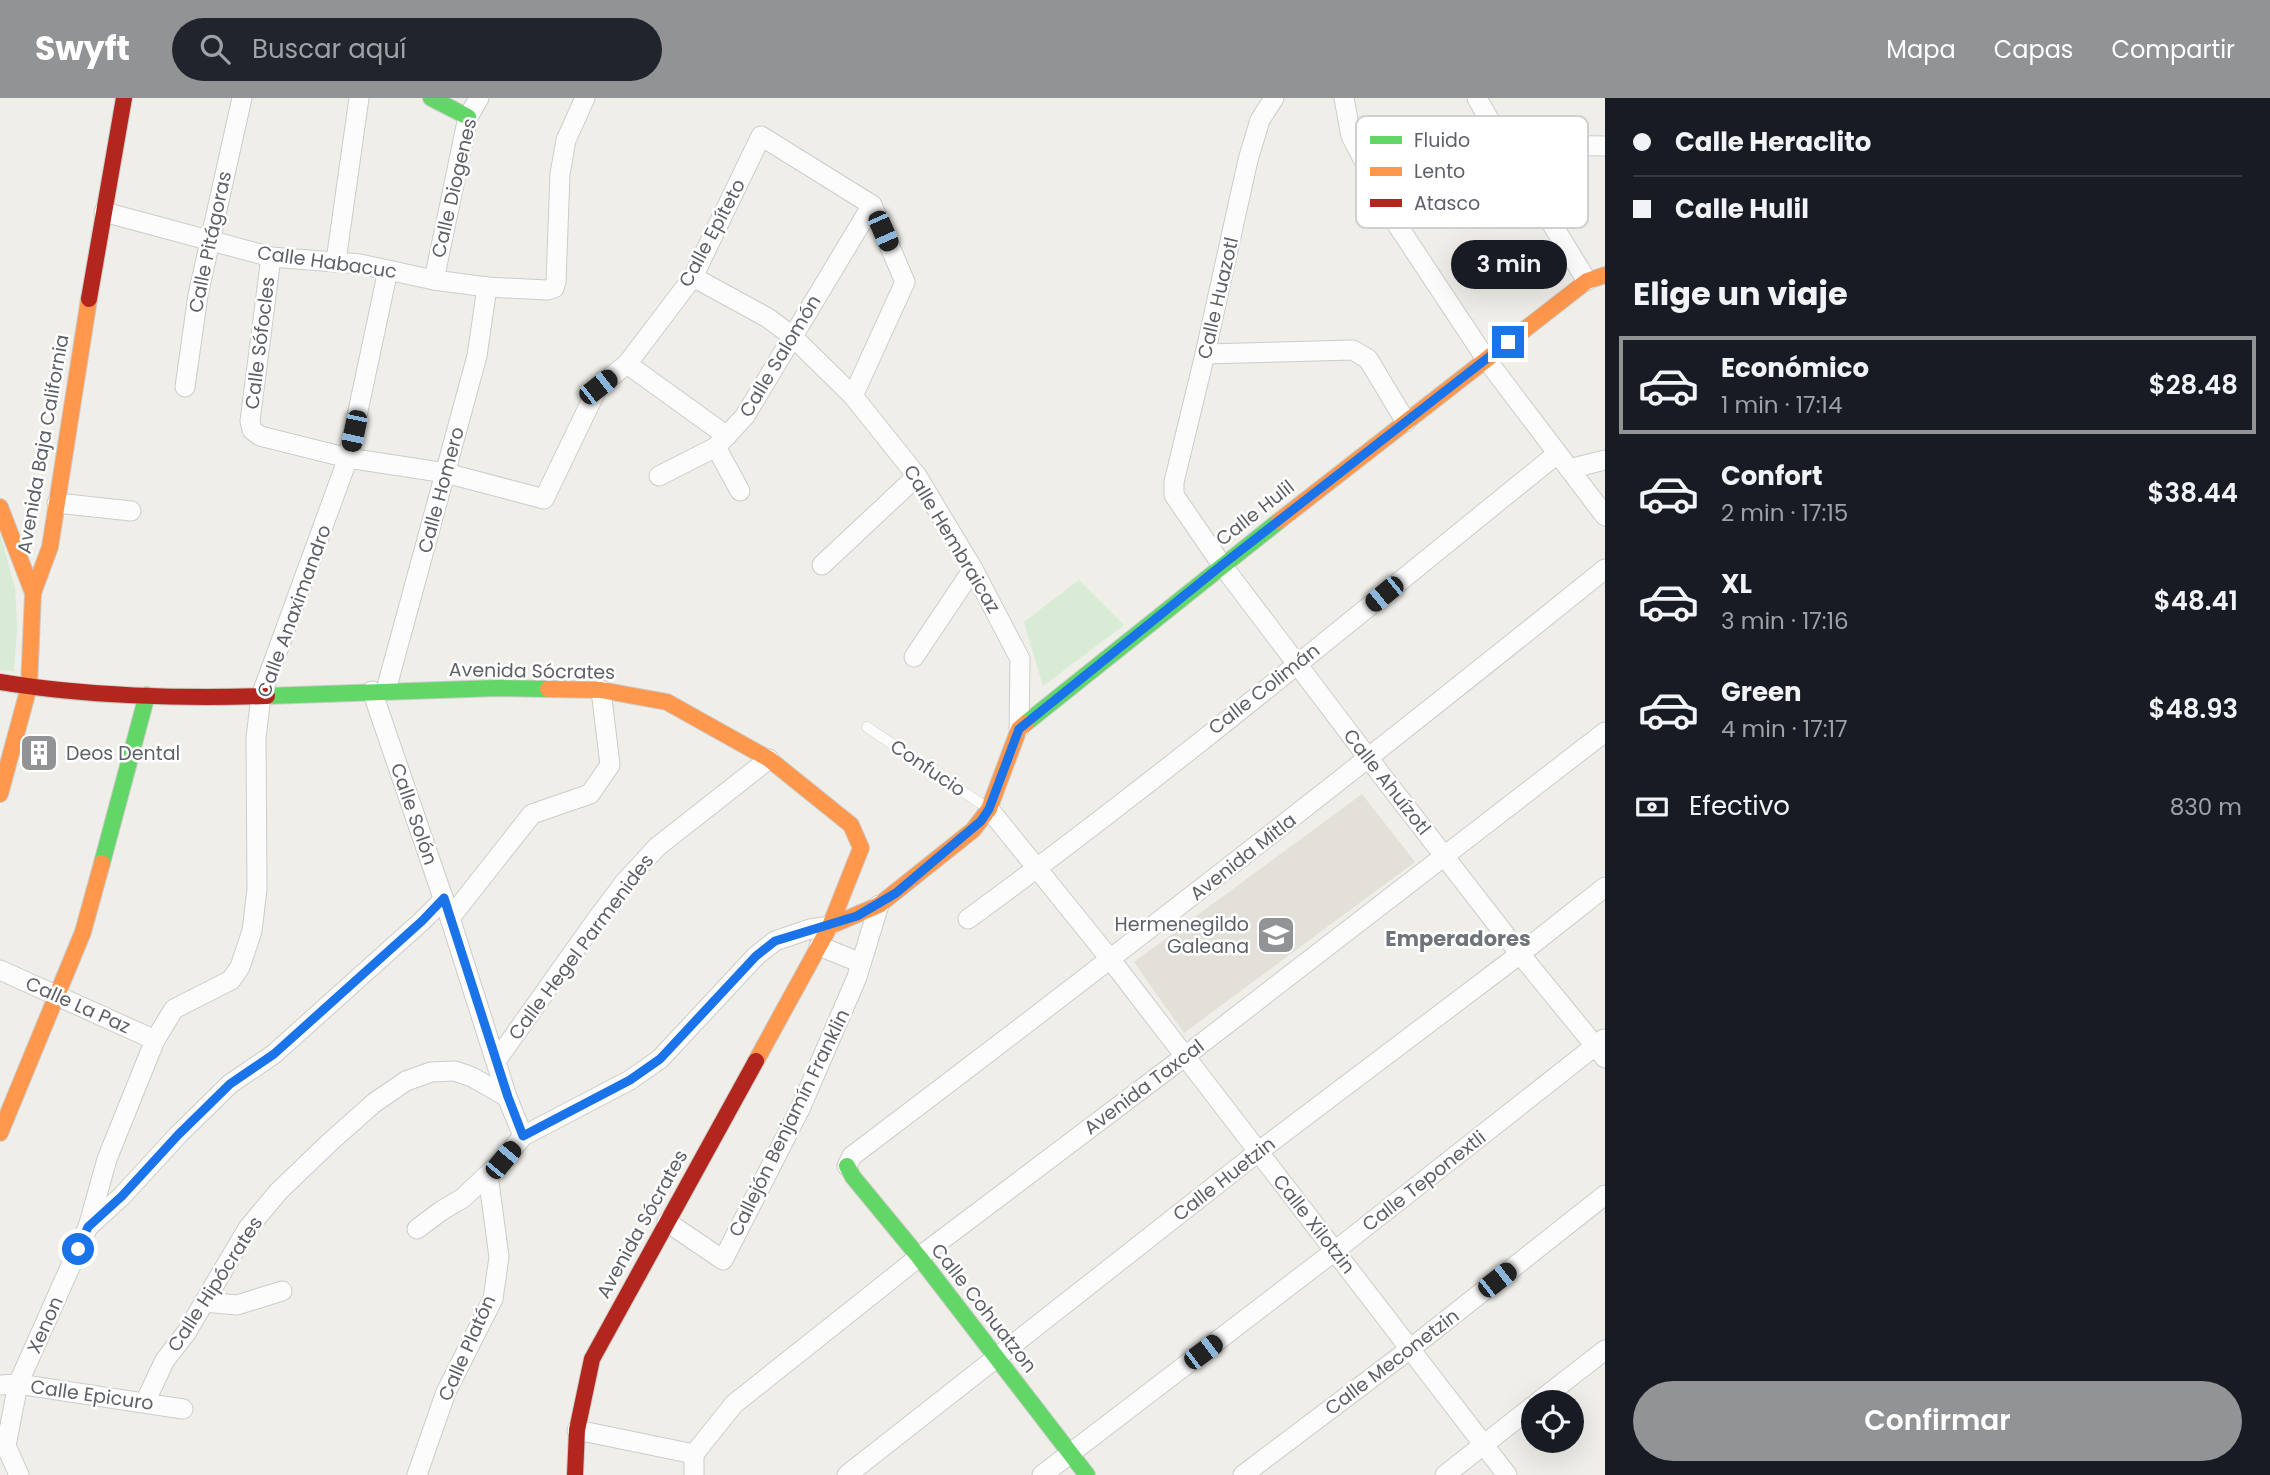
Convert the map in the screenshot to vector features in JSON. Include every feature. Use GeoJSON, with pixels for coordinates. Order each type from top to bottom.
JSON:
{"type":"FeatureCollection","features":[{"type":"Feature","properties":{"kind":"street","name":"Avenida Baja California"},"geometry":{"type":"LineString","coordinates":[[0,794],[29,687],[33,593],[50,547],[77,365],[124,98]]}},
{"type":"Feature","properties":{"kind":"street","name":"Calle Pitágoras"},"geometry":{"type":"LineString","coordinates":[[185,387],[194,317],[242,98]]}},
{"type":"Feature","properties":{"kind":"street"},"geometry":{"type":"LineString","coordinates":[[336,261],[359,98]]}},
{"type":"Feature","properties":{"kind":"street"},"geometry":{"type":"LineString","coordinates":[[431,98],[468,117]]}},
{"type":"Feature","properties":{"kind":"street","name":"Calle Diogenes"},"geometry":{"type":"LineString","coordinates":[[434,280],[468,117],[479,98]]}},
{"type":"Feature","properties":{"kind":"street","name":"Calle Habacuc"},"geometry":{"type":"LineString","coordinates":[[104,212],[271,257],[336,261],[486,287],[547,290],[554,288],[556,282],[560,174],[566,140],[585,98]]}},
{"type":"Feature","properties":{"kind":"street","name":"Calle Huazotl"},"geometry":{"type":"LineString","coordinates":[[1177,500],[1174,495],[1174,482],[1248,160],[1260,120],[1274,98]]}},
{"type":"Feature","properties":{"kind":"street"},"geometry":{"type":"LineString","coordinates":[[1344,98],[1351,136],[1356,146]]}},
{"type":"Feature","properties":{"kind":"street"},"geometry":{"type":"LineString","coordinates":[[1477,98],[1487,116]]}},
{"type":"Feature","properties":{"kind":"street","name":"Calle Epíteto"},"geometry":{"type":"LineString","coordinates":[[446,473],[544,499],[598,387],[627,364],[693,277],[761,136],[872,205]]}},
{"type":"Feature","properties":{"kind":"street"},"geometry":{"type":"LineString","coordinates":[[853,396],[905,282],[872,205]]}},
{"type":"Feature","properties":{"kind":"street","name":"Calle Salomón"},"geometry":{"type":"LineString","coordinates":[[659,476],[721,441],[745,416],[872,205]]}},
{"type":"Feature","properties":{"kind":"street"},"geometry":{"type":"LineString","coordinates":[[1399,228],[1486,359],[1605,516]]}},
{"type":"Feature","properties":{"kind":"street"},"geometry":{"type":"LineString","coordinates":[[1561,228],[1596,278]]}},
{"type":"Feature","properties":{"kind":"street","name":"Calle Sófocles"},"geometry":{"type":"LineString","coordinates":[[271,257],[250,421],[252,430],[260,436],[348,458]]}},
{"type":"Feature","properties":{"kind":"street","name":"Calle Anaximandro"},"geometry":{"type":"LineString","coordinates":[[88,1227],[107,1158],[155,1040],[174,1009],[231,980],[240,967],[252,932],[257,888],[256,738],[261,696],[348,458],[388,270]]}},
{"type":"Feature","properties":{"kind":"street","name":"Calle Hembraicaz"},"geometry":{"type":"LineString","coordinates":[[693,277],[768,318],[792,336],[853,396],[917,476],[972,569],[1020,659],[1019,729]]}},
{"type":"Feature","properties":{"kind":"street","name":"Calle Hulil"},"geometry":{"type":"LineString","coordinates":[[1019,729],[1222,565],[1486,359],[1596,278]]}},
{"type":"Feature","properties":{"kind":"street","name":"Calle Homero"},"geometry":{"type":"LineString","coordinates":[[379,691],[446,473],[477,356],[486,287]]}},
{"type":"Feature","properties":{"kind":"street"},"geometry":{"type":"LineString","coordinates":[[1205,354],[1353,350],[1368,359],[1406,422]]}},
{"type":"Feature","properties":{"kind":"street"},"geometry":{"type":"LineString","coordinates":[[627,364],[721,441],[740,491]]}},
{"type":"Feature","properties":{"kind":"street"},"geometry":{"type":"LineString","coordinates":[[348,458],[446,473]]}},
{"type":"Feature","properties":{"kind":"street"},"geometry":{"type":"LineString","coordinates":[[1563,461],[1605,460]]}},
{"type":"Feature","properties":{"kind":"street","name":"Calle Colimán"},"geometry":{"type":"LineString","coordinates":[[968,919],[1038,868],[1297,664],[1563,461]]}},
{"type":"Feature","properties":{"kind":"street"},"geometry":{"type":"LineString","coordinates":[[822,565],[917,476]]}},
{"type":"Feature","properties":{"kind":"street","name":"Calle Ahuízotl"},"geometry":{"type":"LineString","coordinates":[[1177,500],[1222,565],[1520,954],[1602,1047]]}},
{"type":"Feature","properties":{"kind":"street"},"geometry":{"type":"LineString","coordinates":[[57,503],[131,510]]}},
{"type":"Feature","properties":{"kind":"street"},"geometry":{"type":"LineString","coordinates":[[0,507],[33,593]]}},
{"type":"Feature","properties":{"kind":"street"},"geometry":{"type":"LineString","coordinates":[[914,657],[972,569]]}},
{"type":"Feature","properties":{"kind":"street","name":"Avenida Mitla"},"geometry":{"type":"LineString","coordinates":[[847,1166],[852,1156],[1111,960],[1369,759],[1605,569]]}},
{"type":"Feature","properties":{"kind":"street","name":"Avenida Sócrates"},"geometry":{"type":"LineString","coordinates":[[0,682],[29,687],[147,695],[261,696],[379,691],[601,690],[667,702],[769,760],[851,825],[861,848],[830,926],[592,1359],[577,1430],[575,1475]]}},
{"type":"Feature","properties":{"kind":"street"},"geometry":{"type":"LineString","coordinates":[[450,918],[531,814],[590,794],[610,765],[601,690]]}},
{"type":"Feature","properties":{"kind":"street","name":"Calle Solón"},"geometry":{"type":"LineString","coordinates":[[379,691],[496,1061],[523,1136]]}},
{"type":"Feature","properties":{"kind":"street"},"geometry":{"type":"LineString","coordinates":[[0,1133],[83,932],[147,695]]}},
{"type":"Feature","properties":{"kind":"street"},"geometry":{"type":"LineString","coordinates":[[417,1229],[463,1198],[523,1136],[630,1080],[660,1059],[756,956],[775,941],[810,929],[830,926],[878,905],[973,830],[989,809],[1019,729]]}},
{"type":"Feature","properties":{"kind":"street","name":"Avenida Taxcal"},"geometry":{"type":"LineString","coordinates":[[694,1454],[733,1404],[919,1257],[1184,1057],[1605,732]]}},
{"type":"Feature","properties":{"kind":"street","name":"Calle Hegel Parmenides"},"geometry":{"type":"LineString","coordinates":[[496,1061],[594,923],[649,856],[711,803],[769,760]]}},
{"type":"Feature","properties":{"kind":"street","name":"Calle Xilotzin"},"geometry":{"type":"LineString","coordinates":[[989,809],[1111,960],[1507,1475]]}},
{"type":"Feature","properties":{"kind":"street","name":"Calle Huetzin"},"geometry":{"type":"LineString","coordinates":[[847,1475],[1258,1152],[1605,887]]}},
{"type":"Feature","properties":{"kind":"street"},"geometry":{"type":"LineString","coordinates":[[88,1227],[122,1196],[230,1084],[274,1054],[444,898]]}},
{"type":"Feature","properties":{"kind":"street","name":"Callejón Benjamín Franklin"},"geometry":{"type":"LineString","coordinates":[[667,1222],[723,1260],[800,1110],[861,963],[878,905]]}},
{"type":"Feature","properties":{"kind":"street"},"geometry":{"type":"LineString","coordinates":[[819,946],[861,963]]}},
{"type":"Feature","properties":{"kind":"street","name":"Calle La Paz"},"geometry":{"type":"LineString","coordinates":[[0,970],[155,1040]]}},
{"type":"Feature","properties":{"kind":"street","name":"Calle Teponextli"},"geometry":{"type":"LineString","coordinates":[[1042,1475],[1602,1047]]}},
{"type":"Feature","properties":{"kind":"street","name":"Calle Hipócrates"},"geometry":{"type":"LineString","coordinates":[[145,1402],[165,1360],[186,1333],[248,1228],[279,1191],[374,1103],[406,1081],[431,1072],[455,1071],[472,1077],[508,1097]]}},
{"type":"Feature","properties":{"kind":"street","name":"Calle Cohuatzon"},"geometry":{"type":"LineString","coordinates":[[847,1166],[1087,1475]]}},
{"type":"Feature","properties":{"kind":"street","name":"Calle Platón"},"geometry":{"type":"LineString","coordinates":[[417,1475],[446,1392],[493,1299],[499,1257],[488,1175]]}},
{"type":"Feature","properties":{"kind":"street","name":"Calle Meconetzin"},"geometry":{"type":"LineString","coordinates":[[1242,1475],[1410,1349],[1605,1195]]}},
{"type":"Feature","properties":{"kind":"street","name":"Xenon"},"geometry":{"type":"LineString","coordinates":[[19,1475],[6,1446],[9,1385],[88,1227]]}},
{"type":"Feature","properties":{"kind":"street"},"geometry":{"type":"LineString","coordinates":[[204,1302],[237,1305],[282,1290]]}},
{"type":"Feature","properties":{"kind":"street"},"geometry":{"type":"LineString","coordinates":[[1553,1390],[1605,1350]]}},
{"type":"Feature","properties":{"kind":"street","name":"Calle Epicuro"},"geometry":{"type":"LineString","coordinates":[[9,1385],[183,1409]]}},
{"type":"Feature","properties":{"kind":"street"},"geometry":{"type":"LineString","coordinates":[[1445,1475],[1521,1415]]}},
{"type":"Feature","properties":{"kind":"street"},"geometry":{"type":"LineString","coordinates":[[577,1430],[694,1454],[694,1475]]}},
{"type":"Feature","properties":{"kind":"lane","name":"Confucio"},"geometry":{"type":"LineString","coordinates":[[867,727],[989,809]]}},
{"type":"Feature","properties":{"kind":"shaded area"},"geometry":{"type":"Polygon","coordinates":[[[1362,794],[1415,862],[1184,1033],[1134,962],[1362,794]]]}},
{"type":"Feature","properties":{"kind":"green space"},"geometry":{"type":"Polygon","coordinates":[[[0,534],[15,588],[17,629],[14,671],[0,670],[0,534]]]}},
{"type":"Feature","properties":{"kind":"green space"},"geometry":{"type":"Polygon","coordinates":[[[1079,580],[1124,625],[1043,686],[1024,622],[1079,580]]]}},
{"type":"Feature","properties":{"kind":"traffic: fast"},"geometry":{"type":"LineString","coordinates":[[431,98],[468,117]]}},
{"type":"Feature","properties":{"kind":"traffic: fast"},"geometry":{"type":"LineString","coordinates":[[1026,723],[1279,521]]}},
{"type":"Feature","properties":{"kind":"traffic: fast"},"geometry":{"type":"LineString","coordinates":[[267,696],[498,688],[548,689]]}},
{"type":"Feature","properties":{"kind":"traffic: fast"},"geometry":{"type":"LineString","coordinates":[[102,863],[147,695]]}},
{"type":"Feature","properties":{"kind":"traffic: fast"},"geometry":{"type":"LineString","coordinates":[[847,1166],[1087,1475]]}},
{"type":"Feature","properties":{"kind":"traffic: slow"},"geometry":{"type":"LineString","coordinates":[[1279,521],[1587,281],[1605,275]]}},
{"type":"Feature","properties":{"kind":"traffic: slow"},"geometry":{"type":"LineString","coordinates":[[0,794],[29,687],[33,593],[50,547],[89,299]]}},
{"type":"Feature","properties":{"kind":"traffic: slow"},"geometry":{"type":"LineString","coordinates":[[0,507],[33,593]]}},
{"type":"Feature","properties":{"kind":"traffic: slow"},"geometry":{"type":"LineString","coordinates":[[548,689],[601,690],[667,702],[769,759],[851,825],[861,848],[830,926],[756,1061]]}},
{"type":"Feature","properties":{"kind":"traffic: slow"},"geometry":{"type":"LineString","coordinates":[[830,926],[879,905],[973,830],[989,809],[1019,729],[1026,723]]}},
{"type":"Feature","properties":{"kind":"traffic: slow"},"geometry":{"type":"LineString","coordinates":[[0,1133],[83,932],[102,863]]}},
{"type":"Feature","properties":{"kind":"traffic: jam"},"geometry":{"type":"LineString","coordinates":[[89,299],[124,98]]}},
{"type":"Feature","properties":{"kind":"traffic: jam"},"geometry":{"type":"LineString","coordinates":[[0,682],[65,691],[133,695],[267,696]]}},
{"type":"Feature","properties":{"kind":"traffic: jam"},"geometry":{"type":"LineString","coordinates":[[575,1475],[577,1430],[592,1359],[756,1061]]}},
{"type":"Feature","properties":{"kind":"place","name":"Deos Dental"},"geometry":{"type":"Point","coordinates":[39,753]}},
{"type":"Feature","properties":{"kind":"place","name":"Hermenegildo Galeana"},"geometry":{"type":"Point","coordinates":[1276,935]}},
{"type":"Feature","properties":{"kind":"district","name":"Emperadores"},"geometry":{"type":"Point","coordinates":[1458,938]}},
{"type":"Feature","properties":{"kind":"route"},"geometry":{"type":"LineString","coordinates":[[78,1249],[88,1227],[122,1196],[230,1084],[274,1054],[444,898],[523,1136],[630,1080],[660,1059],[756,956],[775,941],[810,929],[830,926],[878,905],[973,830],[989,809],[1019,729],[1222,565],[1508,342]]}}]}
